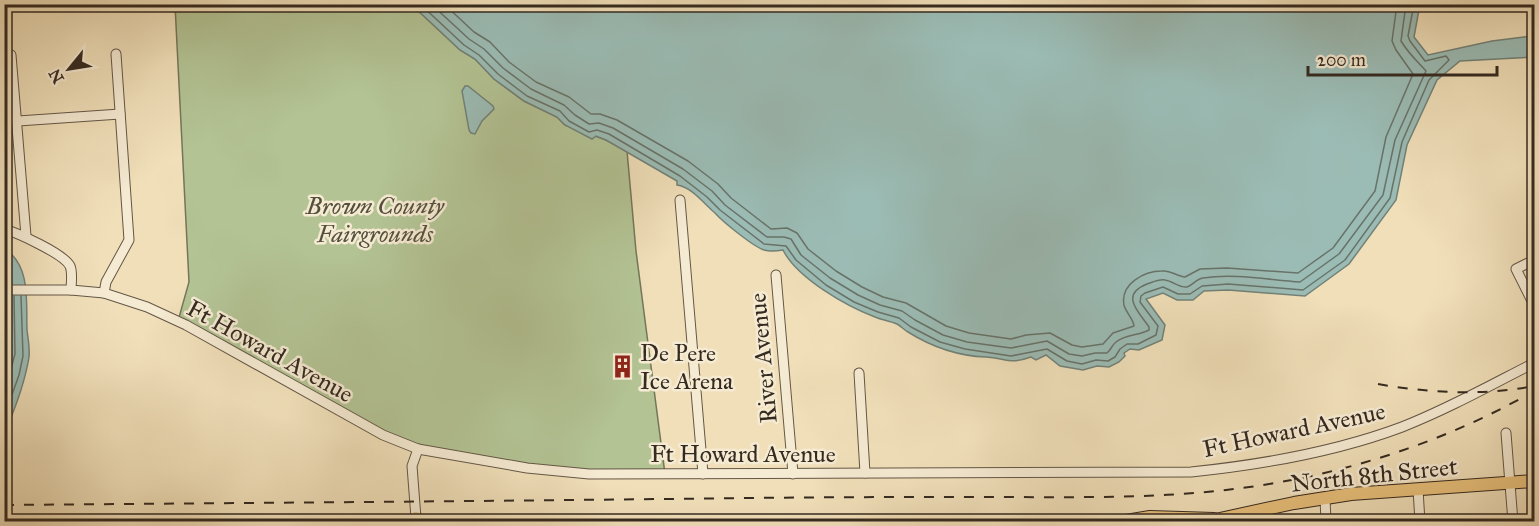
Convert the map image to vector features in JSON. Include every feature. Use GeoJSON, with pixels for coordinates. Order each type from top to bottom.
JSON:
{"type":"FeatureCollection","features":[{"type":"Feature","properties":{"kind":"main road","name":"North 8th Street"},"geometry":{"type":"LineString","coordinates":[[1206,522],[1324,498],[1534,481]]}},
{"type":"Feature","properties":{"kind":"main road","name":"North 8th Street"},"geometry":{"type":"LineString","coordinates":[[1126,521],[1150,517],[1219,519]]}},
{"type":"Feature","properties":{"kind":"street"},"geometry":{"type":"LineString","coordinates":[[104,293],[106,282],[129,240],[116,54]]}},
{"type":"Feature","properties":{"kind":"street"},"geometry":{"type":"LineString","coordinates":[[12,56],[26,236]]}},
{"type":"Feature","properties":{"kind":"street"},"geometry":{"type":"LineString","coordinates":[[18,121],[120,114]]}},
{"type":"Feature","properties":{"kind":"street"},"geometry":{"type":"LineString","coordinates":[[680,200],[703,474]]}},
{"type":"Feature","properties":{"kind":"street"},"geometry":{"type":"LineString","coordinates":[[4,229],[26,236],[64,260],[70,266],[71,290]]}},
{"type":"Feature","properties":{"kind":"street"},"geometry":{"type":"LineString","coordinates":[[1534,260],[1516,269],[1534,305]]}},
{"type":"Feature","properties":{"kind":"street","name":"River Avenue"},"geometry":{"type":"LineString","coordinates":[[776,275],[793,474]]}},
{"type":"Feature","properties":{"kind":"street","name":"Ft Howard Avenue"},"geometry":{"type":"LineString","coordinates":[[4,290],[71,290],[104,293],[147,307],[186,325],[368,428],[418,449],[527,468],[589,474],[1191,472],[1236,467],[1339,446],[1401,427],[1534,363]]}},
{"type":"Feature","properties":{"kind":"street"},"geometry":{"type":"LineString","coordinates":[[859,373],[865,473]]}},
{"type":"Feature","properties":{"kind":"street"},"geometry":{"type":"LineString","coordinates":[[1506,433],[1513,522]]}},
{"type":"Feature","properties":{"kind":"street"},"geometry":{"type":"LineString","coordinates":[[416,520],[412,466],[418,449]]}},
{"type":"Feature","properties":{"kind":"street"},"geometry":{"type":"LineString","coordinates":[[1418,489],[1420,522]]}},
{"type":"Feature","properties":{"kind":"street"},"geometry":{"type":"LineString","coordinates":[[1324,498],[1326,522]]}},
{"type":"Feature","properties":{"kind":"green space","name":"Brown County Fairgrounds"},"geometry":{"type":"Polygon","coordinates":[[[175,5],[412,5],[460,50],[475,59],[494,79],[524,101],[557,117],[565,125],[606,140],[627,151],[636,251],[665,474],[589,474],[418,449],[178,321],[189,282],[175,5]]]}},
{"type":"Feature","properties":{"kind":"water"},"geometry":{"type":"Polygon","coordinates":[[[1420,4],[1414,37],[1428,55],[1492,41],[1533,36],[1534,57],[1460,61],[1437,80],[1407,145],[1396,200],[1349,264],[1305,296],[1228,290],[1204,291],[1193,300],[1177,300],[1163,293],[1146,299],[1165,325],[1162,340],[1139,350],[1130,349],[1124,353],[1125,356],[1119,362],[1109,367],[1097,366],[1083,370],[1060,366],[1046,355],[1036,360],[1031,357],[1012,361],[955,353],[926,342],[897,324],[850,306],[823,290],[799,271],[783,250],[764,250],[746,239],[693,192],[677,185],[677,181],[606,140],[596,136],[592,139],[565,125],[557,117],[524,101],[494,79],[475,59],[460,50],[412,5],[1420,4]]]}},
{"type":"Feature","properties":{"kind":"water"},"geometry":{"type":"Polygon","coordinates":[[[465,86],[468,86],[494,109],[482,121],[475,134],[469,130],[462,91],[465,86]]]}},
{"type":"Feature","properties":{"kind":"water"},"geometry":{"type":"Polygon","coordinates":[[[5,249],[13,256],[23,275],[29,357],[16,405],[5,432],[4,310],[6,295],[5,249]]]}},
{"type":"Feature","properties":{"kind":"railway"},"geometry":{"type":"LineString","coordinates":[[1378,384],[1417,390],[1456,392],[1495,391],[1534,386]]}},
{"type":"Feature","properties":{"kind":"railway"},"geometry":{"type":"LineString","coordinates":[[4,505],[810,497],[1105,497],[1196,493],[1266,485],[1346,468],[1461,428],[1534,391]]}},
{"type":"Feature","properties":{"kind":"place","name":"De Pere Ice Arena"},"geometry":{"type":"Point","coordinates":[622,367]}}]}
